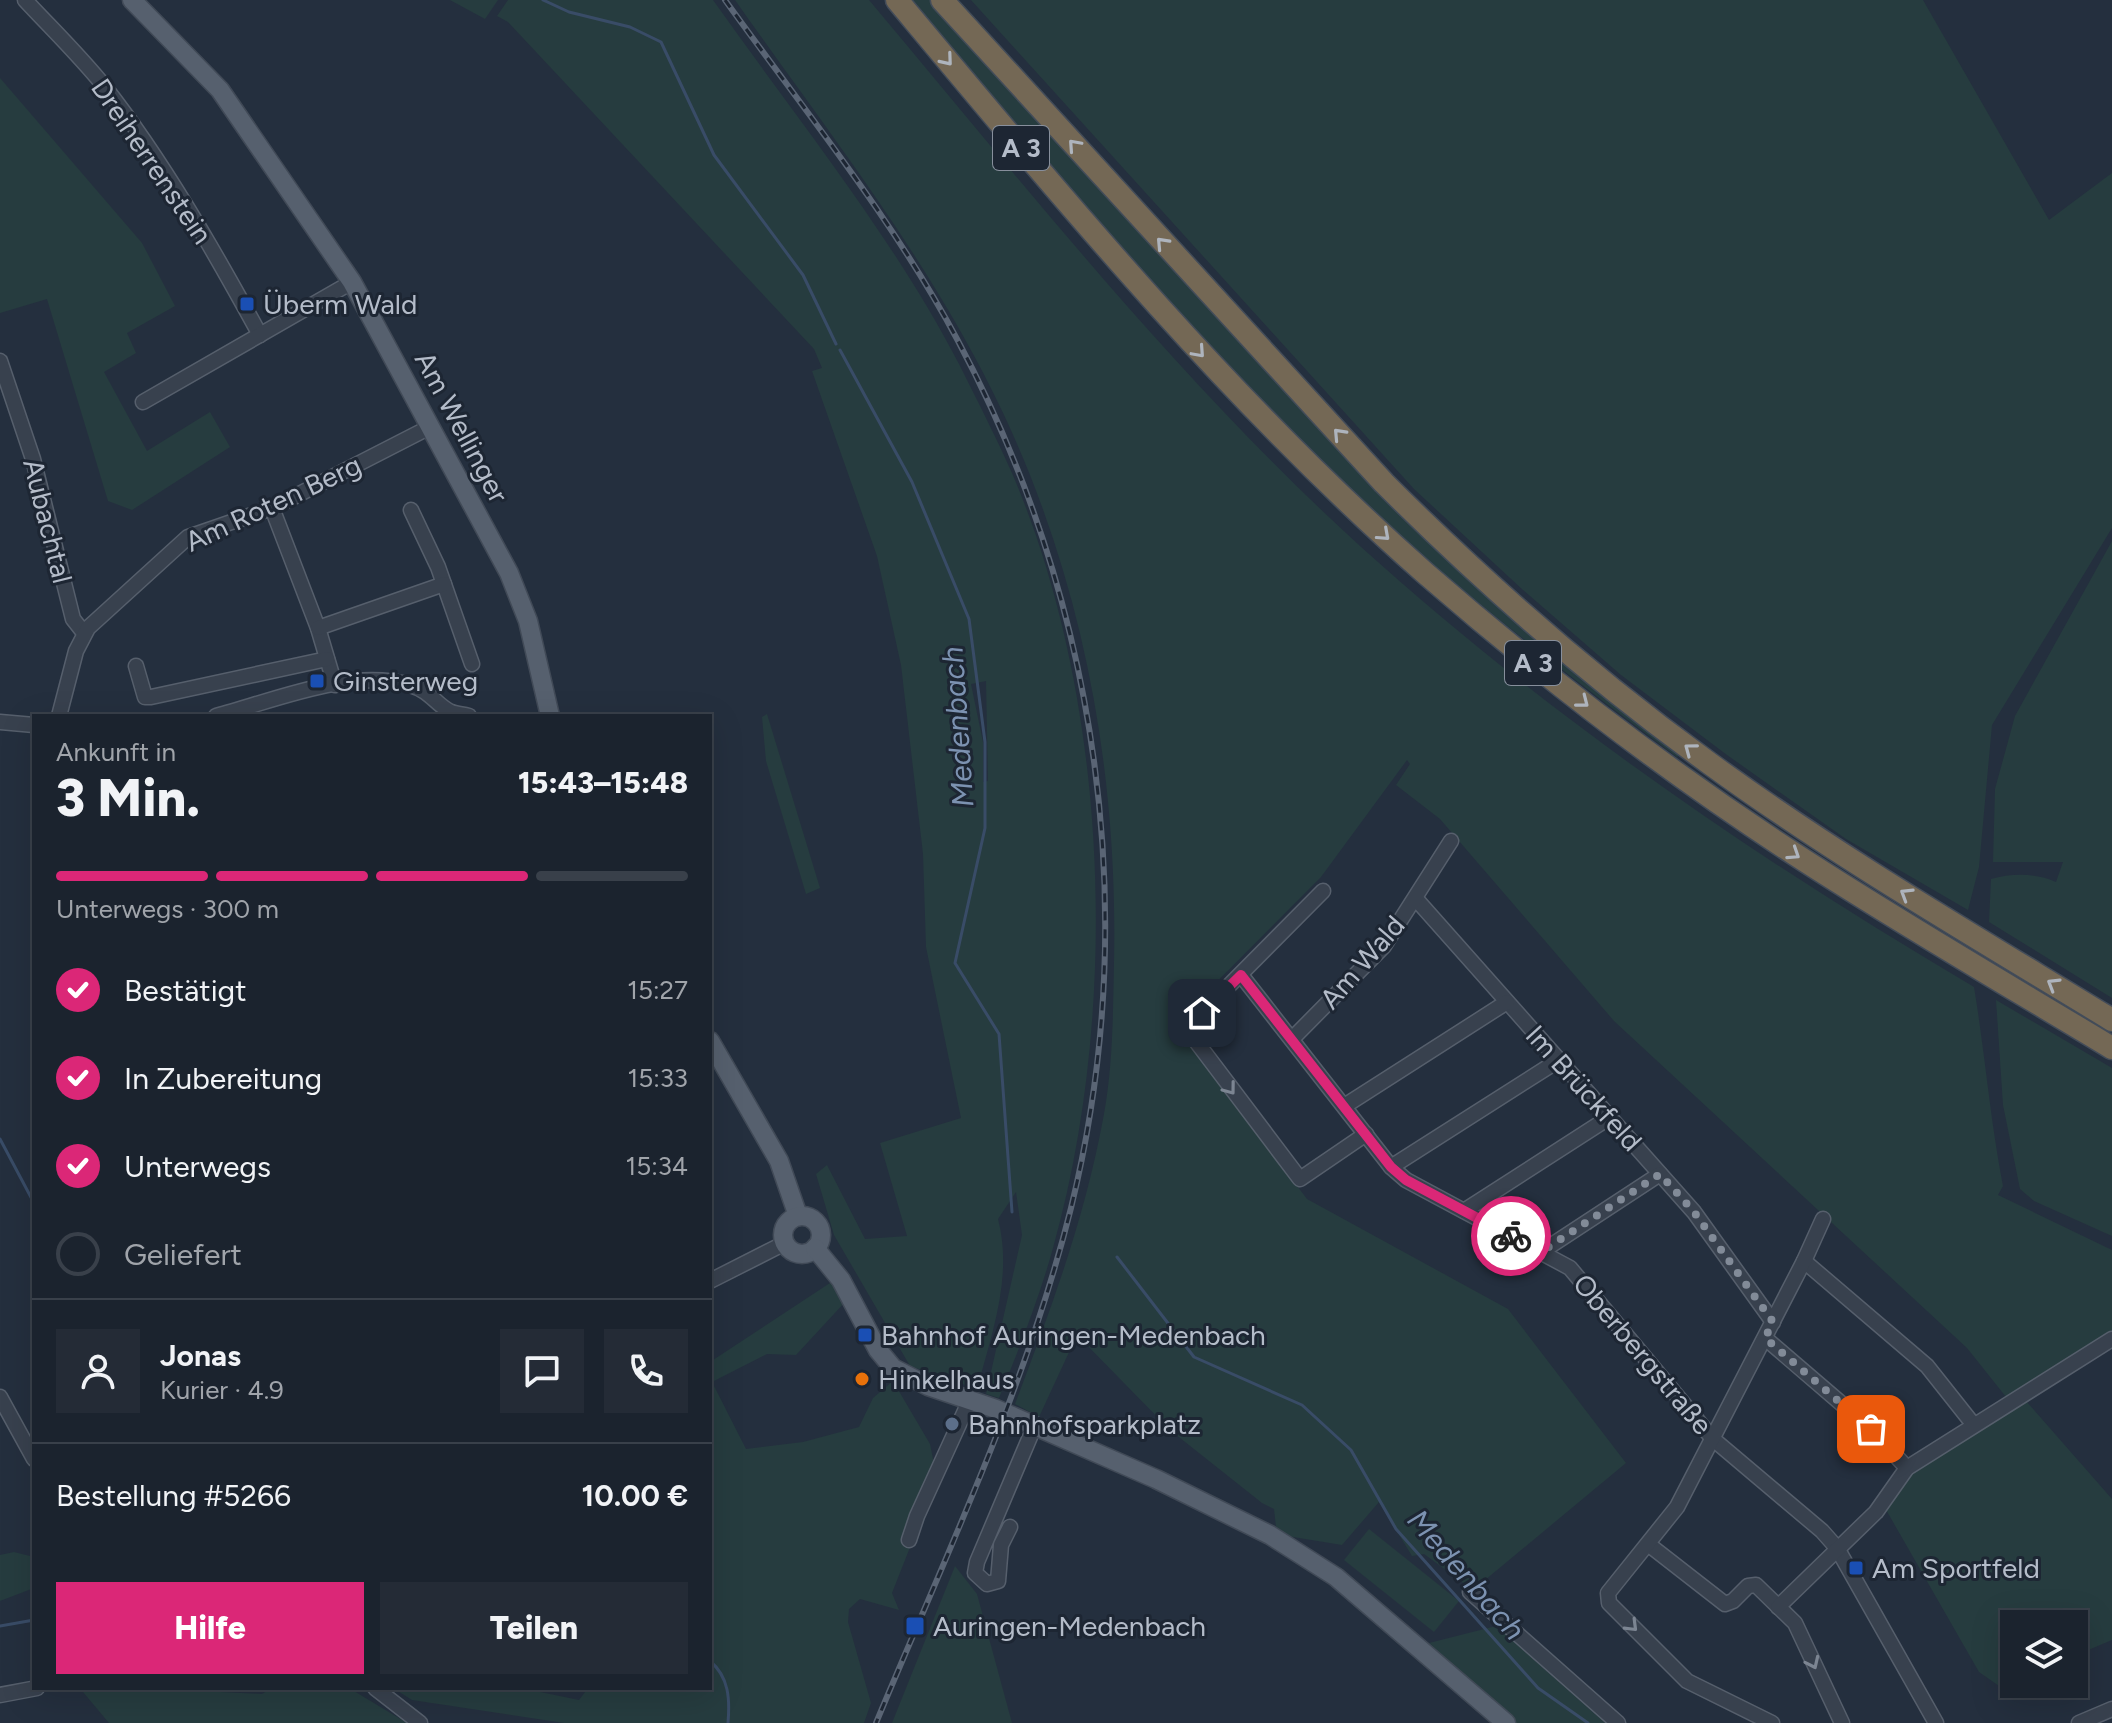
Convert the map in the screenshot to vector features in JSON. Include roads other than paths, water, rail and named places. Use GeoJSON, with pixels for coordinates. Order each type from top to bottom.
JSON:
{"type":"FeatureCollection","features":[{"type":"Feature","properties":{"kind":"highway","name":"A 3"},"geometry":{"type":"LineString","coordinates":[[897,0],[1107,251],[1217,373],[1290,447],[1425,573],[1541,670],[1699,789],[1794,854],[2112,1048]]}},
{"type":"Feature","properties":{"kind":"highway","name":"A 3"},"geometry":{"type":"LineString","coordinates":[[942,0],[1321,416],[1450,548],[1607,685],[1709,763],[1807,832],[2112,1020]]}},
{"type":"Feature","properties":{"kind":"main road","name":"Am Wellinger"},"geometry":{"type":"LineString","coordinates":[[132,0],[220,90],[352,282],[509,573],[528,621],[550,714]]}},
{"type":"Feature","properties":{"kind":"main road"},"geometry":{"type":"LineString","coordinates":[[712,1044],[779,1161],[798,1216]]}},
{"type":"Feature","properties":{"kind":"main road"},"geometry":{"type":"LineString","coordinates":[[798,1216],[808,1216],[819,1226],[821,1235],[815,1248],[799,1253],[785,1243],[784,1226],[798,1216]]}},
{"type":"Feature","properties":{"kind":"main road"},"geometry":{"type":"LineString","coordinates":[[815,1248],[841,1280],[878,1350],[893,1368],[928,1386],[1035,1425],[1156,1479],[1308,1557],[1362,1598],[1506,1723]]}},
{"type":"Feature","properties":{"kind":"street","name":"Dreiherrenstein"},"geometry":{"type":"LineString","coordinates":[[25,0],[103,84],[122,111],[205,237],[260,335]]}},
{"type":"Feature","properties":{"kind":"street"},"geometry":{"type":"LineString","coordinates":[[143,402],[352,282]]}},
{"type":"Feature","properties":{"kind":"street","name":"Aubachtal"},"geometry":{"type":"LineString","coordinates":[[0,361],[33,459],[70,607],[84,633]]}},
{"type":"Feature","properties":{"kind":"street","name":"Am Roten Berg"},"geometry":{"type":"LineString","coordinates":[[60,714],[76,651],[84,633],[188,537],[272,508],[430,427]]}},
{"type":"Feature","properties":{"kind":"street"},"geometry":{"type":"LineString","coordinates":[[272,508],[318,628],[335,685]]}},
{"type":"Feature","properties":{"kind":"street"},"geometry":{"type":"LineString","coordinates":[[411,510],[444,584],[472,664]]}},
{"type":"Feature","properties":{"kind":"street"},"geometry":{"type":"LineString","coordinates":[[318,628],[444,584]]}},
{"type":"Feature","properties":{"kind":"street"},"geometry":{"type":"LineString","coordinates":[[136,666],[145,697],[151,697],[327,659]]}},
{"type":"Feature","properties":{"kind":"street"},"geometry":{"type":"LineString","coordinates":[[224,714],[335,685],[373,680],[413,685],[428,692],[448,714]]}},
{"type":"Feature","properties":{"kind":"street"},"geometry":{"type":"LineString","coordinates":[[0,722],[32,725]]}},
{"type":"Feature","properties":{"kind":"street","name":"Am Wald"},"geometry":{"type":"LineString","coordinates":[[1293,1038],[1384,946],[1451,841]]}},
{"type":"Feature","properties":{"kind":"street"},"geometry":{"type":"LineString","coordinates":[[1323,891],[1190,1025],[1189,1032],[1300,1179],[1366,1134]]}},
{"type":"Feature","properties":{"kind":"street","name":"Im Brückfeld"},"geometry":{"type":"LineString","coordinates":[[1416,899],[1694,1212],[1773,1322]]}},
{"type":"Feature","properties":{"kind":"street","name":"Oberbergstraße"},"geometry":{"type":"LineString","coordinates":[[1241,975],[1346,1105],[1391,1167],[1580,1276],[1713,1439],[1837,1548],[1936,1723]]}},
{"type":"Feature","properties":{"kind":"street"},"geometry":{"type":"LineString","coordinates":[[1346,1105],[1507,1002]]}},
{"type":"Feature","properties":{"kind":"street"},"geometry":{"type":"LineString","coordinates":[[1391,1167],[1559,1060]]}},
{"type":"Feature","properties":{"kind":"street"},"geometry":{"type":"LineString","coordinates":[[1464,1211],[1610,1117]]}},
{"type":"Feature","properties":{"kind":"street"},"geometry":{"type":"LineString","coordinates":[[1541,1252],[1660,1174]]}},
{"type":"Feature","properties":{"kind":"street"},"geometry":{"type":"LineString","coordinates":[[1772,1723],[1687,1681],[1609,1603],[1608,1593],[1677,1507],[1823,1219]]}},
{"type":"Feature","properties":{"kind":"street"},"geometry":{"type":"LineString","coordinates":[[712,1280],[785,1243]]}},
{"type":"Feature","properties":{"kind":"street"},"geometry":{"type":"LineString","coordinates":[[1804,1261],[1927,1366],[1973,1424]]}},
{"type":"Feature","properties":{"kind":"street"},"geometry":{"type":"LineString","coordinates":[[1765,1338],[1871,1429],[1907,1468]]}},
{"type":"Feature","properties":{"kind":"street"},"geometry":{"type":"LineString","coordinates":[[1778,1607],[1876,1512],[1907,1468],[2112,1339]]}},
{"type":"Feature","properties":{"kind":"street"},"geometry":{"type":"LineString","coordinates":[[0,1397],[32,1455]]}},
{"type":"Feature","properties":{"kind":"street"},"geometry":{"type":"LineString","coordinates":[[909,1540],[970,1400]]}},
{"type":"Feature","properties":{"kind":"street"},"geometry":{"type":"LineString","coordinates":[[1010,1527],[1001,1545],[1003,1579],[987,1584],[978,1577],[977,1562],[1035,1425]]}},
{"type":"Feature","properties":{"kind":"street"},"geometry":{"type":"LineString","coordinates":[[1648,1544],[1725,1604],[1733,1601],[1748,1586],[1756,1585],[1795,1623],[1842,1723]]}},
{"type":"Feature","properties":{"kind":"street"},"geometry":{"type":"LineString","coordinates":[[1470,1592],[1618,1723]]}},
{"type":"Feature","properties":{"kind":"street"},"geometry":{"type":"LineString","coordinates":[[0,1695],[32,1689]]}},
{"type":"Feature","properties":{"kind":"street"},"geometry":{"type":"LineString","coordinates":[[378,1690],[420,1723]]}},
{"type":"Feature","properties":{"kind":"street"},"geometry":{"type":"LineString","coordinates":[[2079,1723],[2112,1709]]}},
{"type":"Feature","properties":{"kind":"waterway","name":"Medenbach"},"geometry":{"type":"LineString","coordinates":[[543,0],[569,12],[630,27],[661,42],[714,155],[803,275],[836,344]]}},
{"type":"Feature","properties":{"kind":"waterway","name":"Medenbach"},"geometry":{"type":"LineString","coordinates":[[840,350],[912,482],[969,619],[985,742],[985,828],[955,963],[999,1034],[1012,1212]]}},
{"type":"Feature","properties":{"kind":"waterway"},"geometry":{"type":"LineString","coordinates":[[0,1139],[32,1199]]}},
{"type":"Feature","properties":{"kind":"waterway","name":"Medenbach"},"geometry":{"type":"LineString","coordinates":[[1117,1257],[1194,1357],[1302,1405],[1351,1450],[1396,1529],[1538,1688],[1588,1723]]}},
{"type":"Feature","properties":{"kind":"waterway"},"geometry":{"type":"LineString","coordinates":[[0,1626],[32,1620]]}},
{"type":"Feature","properties":{"kind":"waterway"},"geometry":{"type":"LineString","coordinates":[[712,1663],[725,1681],[728,1723]]}},
{"type":"Feature","properties":{"kind":"railway"},"geometry":{"type":"LineString","coordinates":[[725,0],[847,166],[905,251],[957,339],[1006,441],[1045,546],[1074,653],[1094,763],[1104,874],[1104,986],[1093,1097],[1071,1208],[1032,1340],[1008,1404],[876,1723]]}},
{"type":"Feature","properties":{"kind":"place","name":"Überm Wald"},"geometry":{"type":"Point","coordinates":[247,304]}},
{"type":"Feature","properties":{"kind":"place","name":"Ginsterweg"},"geometry":{"type":"Point","coordinates":[317,681]}},
{"type":"Feature","properties":{"kind":"place","name":"Bahnhof Auringen-Medenbach"},"geometry":{"type":"Point","coordinates":[865,1335]}},
{"type":"Feature","properties":{"kind":"place","name":"Hinkelhaus"},"geometry":{"type":"Point","coordinates":[862,1379]}},
{"type":"Feature","properties":{"kind":"place","name":"Bahnhofsparkplatz"},"geometry":{"type":"Point","coordinates":[952,1424]}},
{"type":"Feature","properties":{"kind":"place","name":"Am Sportfeld"},"geometry":{"type":"Point","coordinates":[1856,1568]}},
{"type":"Feature","properties":{"kind":"place","name":"Auringen-Medenbach"},"geometry":{"type":"Point","coordinates":[915,1626]}}]}
